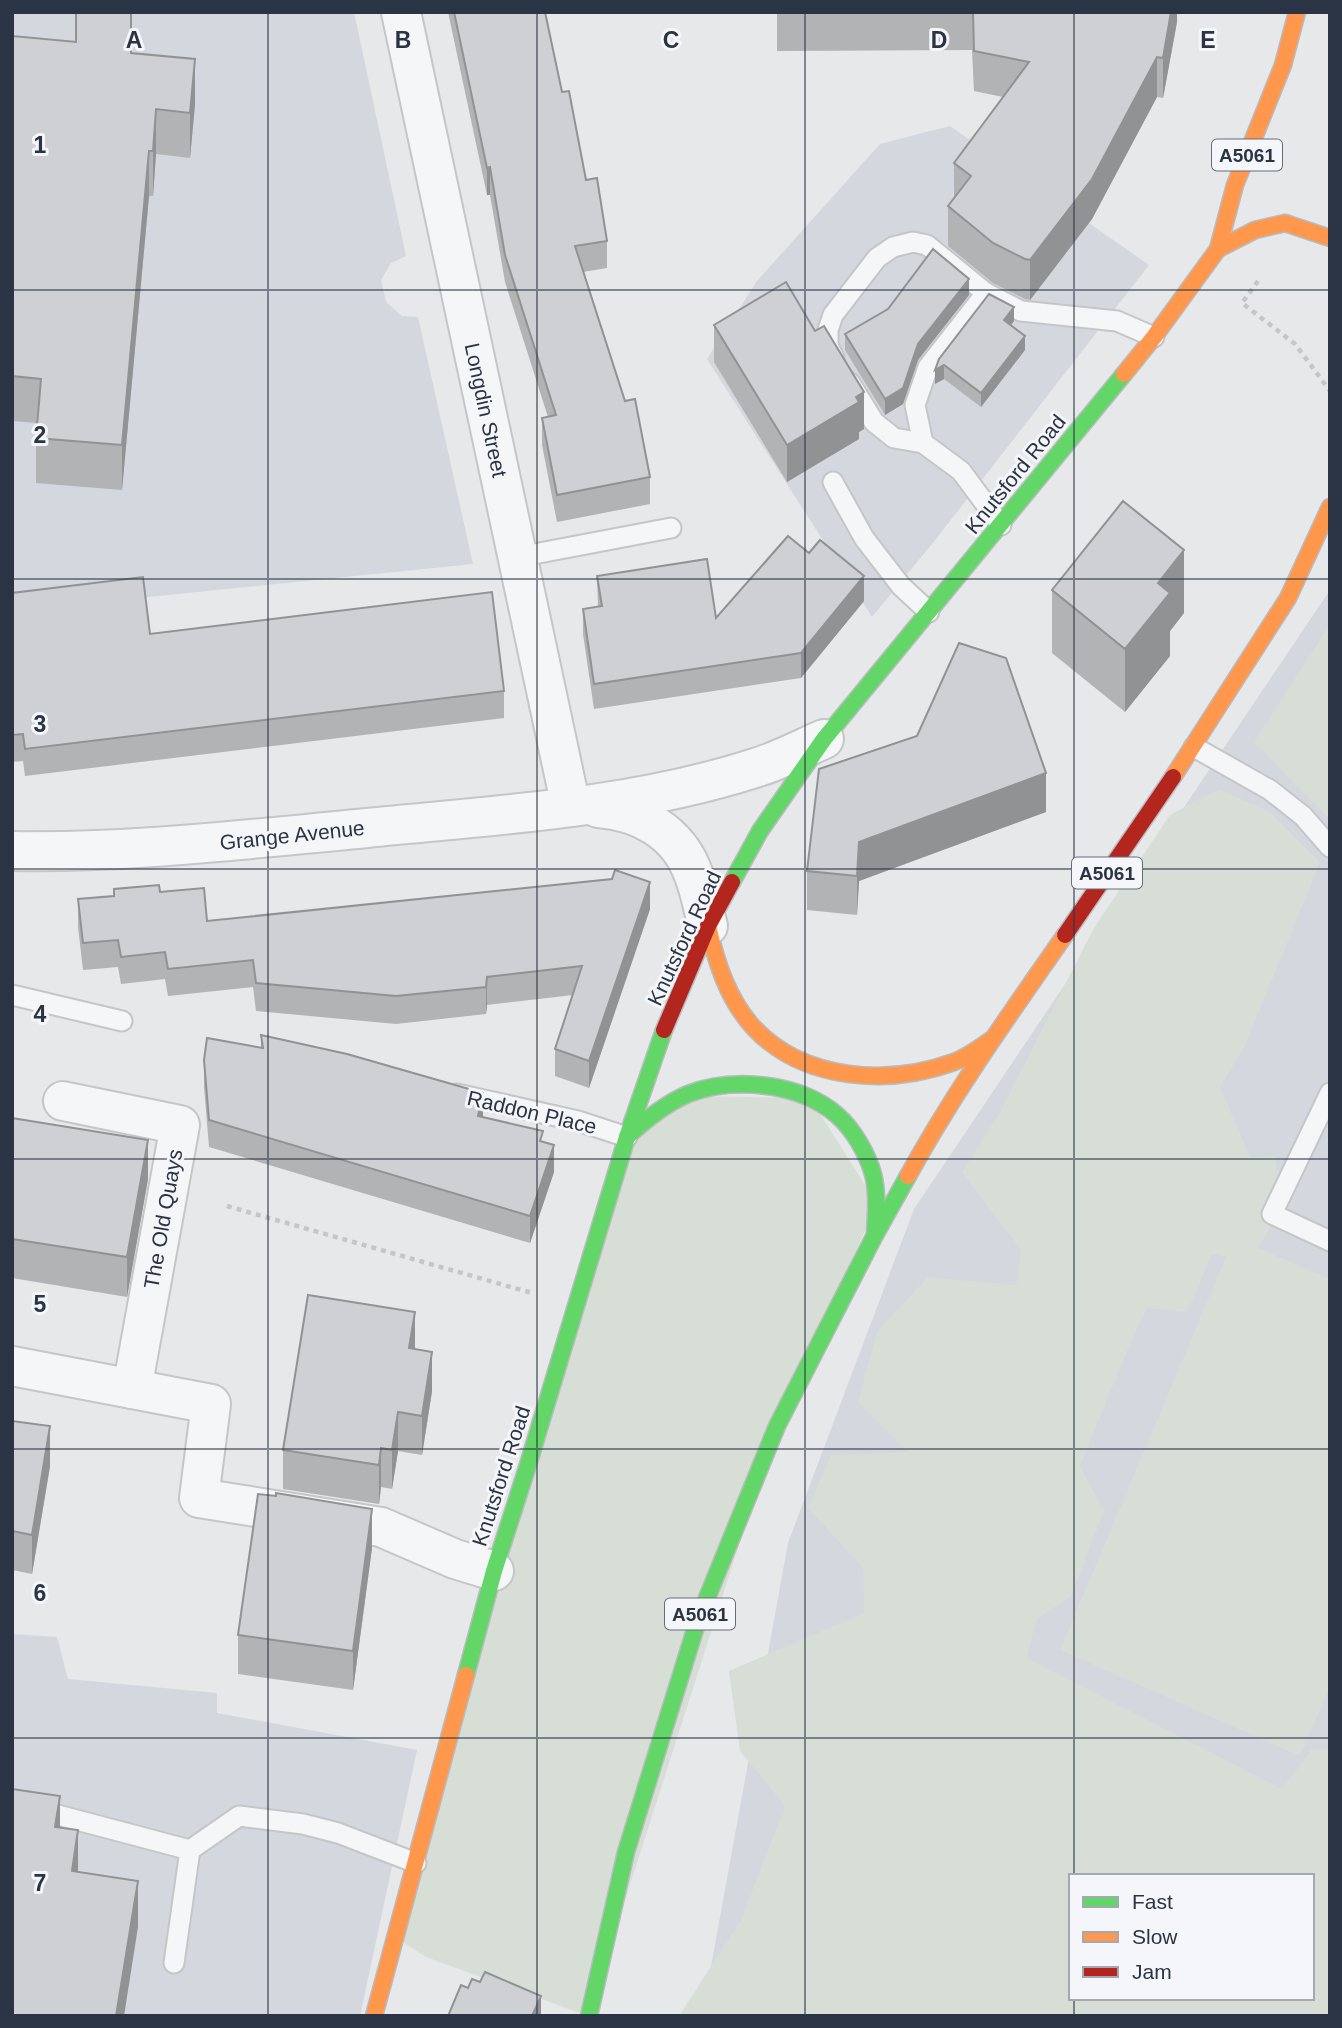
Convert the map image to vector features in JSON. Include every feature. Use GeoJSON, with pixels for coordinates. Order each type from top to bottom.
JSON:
{"type":"FeatureCollection","features":[{"type":"Feature","properties":{"kind":"highway","name":"Knutsford Road"},"geometry":{"type":"LineString","coordinates":[[374,2016],[494,1571],[627,1137],[664,1031],[708,926],[760,831],[824,739],[1154,337],[1218,248],[1235,185],[1283,65],[1297,12]]}},
{"type":"Feature","properties":{"kind":"highway","name":"A5061"},"geometry":{"type":"LineString","coordinates":[[1218,248],[1255,230],[1285,223],[1330,238]]}},
{"type":"Feature","properties":{"kind":"highway","name":"A5061"},"geometry":{"type":"LineString","coordinates":[[589,2016],[626,1852],[698,1620],[778,1426],[875,1235],[931,1135],[993,1038],[1194,747],[1288,598],[1330,507]]}},
{"type":"Feature","properties":{"kind":"highway","name":"A5061"},"geometry":{"type":"LineString","coordinates":[[708,926],[717,964],[753,1027],[774,1047],[800,1062],[830,1071],[872,1076],[914,1073],[956,1061],[993,1038]]}},
{"type":"Feature","properties":{"kind":"highway"},"geometry":{"type":"LineString","coordinates":[[627,1137],[653,1113],[684,1096],[713,1087],[746,1084],[778,1088],[810,1098],[837,1115],[857,1140],[873,1174],[877,1204],[875,1235]]}},
{"type":"Feature","properties":{"kind":"street","name":"Longdin Street"},"geometry":{"type":"LineString","coordinates":[[401,12],[572,807]]}},
{"type":"Feature","properties":{"kind":"street","name":"Grange Avenue"},"geometry":{"type":"LineString","coordinates":[[12,851],[115,851],[181,846],[572,807],[693,786],[757,768],[824,739]]}},
{"type":"Feature","properties":{"kind":"street","name":"Grange Avenue"},"geometry":{"type":"LineString","coordinates":[[572,807],[626,813],[646,820],[664,831],[680,847],[693,871],[708,926]]}},
{"type":"Feature","properties":{"kind":"street","name":"The Old Quays"},"geometry":{"type":"LineString","coordinates":[[64,1101],[180,1125],[132,1389]]}},
{"type":"Feature","properties":{"kind":"street"},"geometry":{"type":"LineString","coordinates":[[12,1366],[211,1404],[199,1498],[381,1527],[455,1559],[494,1571]]}},
{"type":"Feature","properties":{"kind":"lane"},"geometry":{"type":"LineString","coordinates":[[1001,525],[961,471],[923,443],[894,438],[874,422],[828,346],[828,330],[833,315],[877,258],[893,247],[913,242],[928,245],[986,293],[1021,312],[1117,321],[1154,337]]}},
{"type":"Feature","properties":{"kind":"lane"},"geometry":{"type":"LineString","coordinates":[[923,443],[915,405],[928,367],[986,293]]}},
{"type":"Feature","properties":{"kind":"lane"},"geometry":{"type":"LineString","coordinates":[[834,482],[864,538],[901,586],[929,612]]}},
{"type":"Feature","properties":{"kind":"lane"},"geometry":{"type":"LineString","coordinates":[[518,557],[671,528]]}},
{"type":"Feature","properties":{"kind":"lane"},"geometry":{"type":"LineString","coordinates":[[1194,747],[1270,790],[1303,816],[1330,847]]}},
{"type":"Feature","properties":{"kind":"lane"},"geometry":{"type":"LineString","coordinates":[[12,995],[122,1021]]}},
{"type":"Feature","properties":{"kind":"lane","name":"Raddon Place"},"geometry":{"type":"LineString","coordinates":[[445,1091],[578,1121],[627,1137]]}},
{"type":"Feature","properties":{"kind":"lane"},"geometry":{"type":"LineString","coordinates":[[1330,1095],[1272,1214],[1330,1241]]}},
{"type":"Feature","properties":{"kind":"lane"},"geometry":{"type":"LineString","coordinates":[[12,1805],[190,1850]]}},
{"type":"Feature","properties":{"kind":"lane"},"geometry":{"type":"LineString","coordinates":[[174,1962],[190,1850],[239,1816],[303,1824],[338,1833],[416,1863]]}},
{"type":"Feature","properties":{"kind":"path"},"geometry":{"type":"LineString","coordinates":[[1259,280],[1242,303],[1295,344],[1330,391]]}},
{"type":"Feature","properties":{"kind":"path"},"geometry":{"type":"LineString","coordinates":[[227,1206],[576,1306]]}},
{"type":"Feature","properties":{"kind":"shaded area"},"geometry":{"type":"Polygon","coordinates":[[[12,12],[354,12],[406,256],[391,263],[381,280],[386,302],[402,316],[418,317],[473,564],[12,611],[12,12]]]}},
{"type":"Feature","properties":{"kind":"shaded area"},"geometry":{"type":"Polygon","coordinates":[[[950,126],[1149,265],[872,617],[707,359],[757,281],[880,144],[950,126]]]}},
{"type":"Feature","properties":{"kind":"shaded area"},"geometry":{"type":"Polygon","coordinates":[[[1330,590],[1330,2016],[702,2016],[788,1543],[914,1209],[1330,590]]]}},
{"type":"Feature","properties":{"kind":"shaded area"},"geometry":{"type":"Polygon","coordinates":[[[1330,624],[1330,820],[1254,742],[1330,624]]]}},
{"type":"Feature","properties":{"kind":"shaded area"},"geometry":{"type":"Polygon","coordinates":[[[1219,789],[1270,812],[1320,862],[1245,1046],[1220,1087],[1250,1157],[1275,1156],[1285,1201],[1258,1248],[1330,1279],[1330,1686],[1300,1756],[1060,1650],[1226,1257],[1212,1254],[1187,1312],[1147,1308],[1133,1337],[1080,1466],[1104,1511],[1071,1596],[1037,1619],[1027,1658],[1282,1789],[1311,1750],[1330,1749],[1330,2016],[679,2016],[741,1920],[785,1806],[740,1751],[729,1671],[864,1613],[863,1568],[808,1508],[831,1455],[908,1452],[858,1402],[877,1331],[928,1277],[1016,1285],[1021,1250],[962,1172],[1000,1112],[1094,928],[1170,815],[1219,789]]]}},
{"type":"Feature","properties":{"kind":"shaded area"},"geometry":{"type":"Polygon","coordinates":[[[684,1096],[810,1098],[877,1204],[777,1426],[588,2016],[426,1957],[396,1938],[627,1137],[684,1096]]]}},
{"type":"Feature","properties":{"kind":"shaded area"},"geometry":{"type":"Polygon","coordinates":[[[12,1634],[57,1637],[68,1679],[217,1693],[217,1713],[417,1750],[360,2016],[12,2016],[12,1634]]]}},
{"type":"Feature","properties":{"kind":"building"},"geometry":{"type":"Polygon","coordinates":[[[76,12],[131,12],[131,53],[195,59],[190,113],[156,109],[153,151],[149,151],[122,445],[36,438],[41,379],[12,376],[13,36],[76,42],[76,12]]]}},
{"type":"Feature","properties":{"kind":"building"},"geometry":{"type":"Polygon","coordinates":[[[454,12],[545,12],[562,92],[569,91],[586,180],[597,178],[607,241],[575,246],[625,401],[635,399],[650,477],[557,495],[542,418],[556,415],[505,255],[490,167],[487,168],[454,12]]]}},
{"type":"Feature","properties":{"kind":"building"},"geometry":{"type":"Polygon","coordinates":[[[973,12],[1171,12],[1163,58],[1157,57],[1092,179],[1030,260],[993,243],[948,206],[971,176],[954,163],[1029,62],[974,51],[973,12]]]}},
{"type":"Feature","properties":{"kind":"building"},"geometry":{"type":"Polygon","coordinates":[[[933,249],[969,279],[918,344],[903,388],[885,399],[845,334],[888,309],[933,249]]]}},
{"type":"Feature","properties":{"kind":"building"},"geometry":{"type":"Polygon","coordinates":[[[786,282],[815,331],[824,326],[864,392],[856,397],[859,402],[787,445],[714,325],[786,282]]]}},
{"type":"Feature","properties":{"kind":"building"},"geometry":{"type":"Polygon","coordinates":[[[989,294],[1014,307],[1004,320],[1025,336],[981,393],[944,365],[935,370],[939,359],[989,294]]]}},
{"type":"Feature","properties":{"kind":"building"},"geometry":{"type":"Polygon","coordinates":[[[1123,501],[1184,550],[1158,583],[1170,593],[1125,649],[1052,590],[1123,501]]]}},
{"type":"Feature","properties":{"kind":"building"},"geometry":{"type":"Polygon","coordinates":[[[788,536],[809,553],[820,540],[864,576],[801,653],[594,684],[583,609],[602,606],[597,576],[707,559],[716,618],[788,536]]]}},
{"type":"Feature","properties":{"kind":"building"},"geometry":{"type":"Polygon","coordinates":[[[143,577],[150,634],[492,592],[504,691],[25,749],[23,734],[12,735],[12,593],[143,577]]]}},
{"type":"Feature","properties":{"kind":"building"},"geometry":{"type":"Polygon","coordinates":[[[959,643],[1006,658],[1046,773],[859,842],[857,876],[807,871],[819,769],[917,736],[959,643]]]}},
{"type":"Feature","properties":{"kind":"building"},"geometry":{"type":"Polygon","coordinates":[[[615,870],[650,882],[589,1061],[555,1049],[582,966],[487,977],[486,987],[396,996],[256,983],[253,960],[168,969],[165,952],[121,957],[118,940],[83,943],[78,899],[114,896],[114,889],[159,885],[160,892],[204,888],[207,921],[612,879],[615,870]]]}},
{"type":"Feature","properties":{"kind":"building"},"geometry":{"type":"Polygon","coordinates":[[[261,1035],[347,1054],[483,1093],[478,1116],[543,1131],[540,1141],[554,1145],[530,1216],[209,1120],[204,1060],[207,1038],[263,1048],[261,1035]]]}},
{"type":"Feature","properties":{"kind":"building"},"geometry":{"type":"Polygon","coordinates":[[[12,1118],[148,1140],[127,1257],[12,1239],[12,1118]]]}},
{"type":"Feature","properties":{"kind":"building"},"geometry":{"type":"Polygon","coordinates":[[[308,1295],[415,1312],[409,1348],[432,1352],[422,1416],[398,1412],[392,1450],[381,1448],[379,1465],[283,1450],[308,1295]]]}},
{"type":"Feature","properties":{"kind":"building"},"geometry":{"type":"Polygon","coordinates":[[[12,1421],[50,1426],[32,1535],[12,1531],[12,1421]]]}},
{"type":"Feature","properties":{"kind":"building"},"geometry":{"type":"Polygon","coordinates":[[[276,1493],[372,1509],[353,1651],[238,1635],[258,1494],[276,1496],[276,1493]]]}},
{"type":"Feature","properties":{"kind":"building"},"geometry":{"type":"Polygon","coordinates":[[[12,1789],[60,1796],[55,1827],[78,1830],[72,1871],[138,1881],[116,2016],[12,2016],[12,1789]]]}},
{"type":"Feature","properties":{"kind":"building"},"geometry":{"type":"Polygon","coordinates":[[[485,1972],[541,1996],[532,2016],[448,2016],[461,1985],[468,1988],[472,1979],[480,1982],[485,1972]]]}},
{"type":"Feature","properties":{"kind":"traffic: fast"},"geometry":{"type":"LineString","coordinates":[[732,882],[760,831],[824,739],[1124,374]]}},
{"type":"Feature","properties":{"kind":"traffic: fast"},"geometry":{"type":"LineString","coordinates":[[466,1675],[494,1571],[627,1137],[664,1030]]}},
{"type":"Feature","properties":{"kind":"traffic: fast"},"geometry":{"type":"LineString","coordinates":[[627,1137],[671,1103],[706,1088],[745,1084],[804,1096],[837,1115],[849,1127],[863,1150],[875,1181],[875,1233]]}},
{"type":"Feature","properties":{"kind":"traffic: fast"},"geometry":{"type":"LineString","coordinates":[[589,2016],[626,1852],[698,1620],[777,1426],[908,1176]]}},
{"type":"Feature","properties":{"kind":"traffic: slow"},"geometry":{"type":"LineString","coordinates":[[1124,374],[1218,249],[1235,185],[1283,65],[1297,12]]}},
{"type":"Feature","properties":{"kind":"traffic: slow"},"geometry":{"type":"LineString","coordinates":[[1218,249],[1255,230],[1285,223],[1330,238]]}},
{"type":"Feature","properties":{"kind":"traffic: slow"},"geometry":{"type":"LineString","coordinates":[[1173,777],[1288,598],[1330,507]]}},
{"type":"Feature","properties":{"kind":"traffic: slow"},"geometry":{"type":"LineString","coordinates":[[708,926],[719,967],[730,993],[745,1017],[774,1046],[797,1059],[848,1074],[902,1074],[929,1070],[954,1062],[991,1040]]}},
{"type":"Feature","properties":{"kind":"traffic: slow"},"geometry":{"type":"LineString","coordinates":[[908,1176],[963,1084],[1065,935]]}},
{"type":"Feature","properties":{"kind":"traffic: slow"},"geometry":{"type":"LineString","coordinates":[[374,2016],[466,1675]]}},
{"type":"Feature","properties":{"kind":"traffic: jam"},"geometry":{"type":"LineString","coordinates":[[1065,935],[1173,777]]}},
{"type":"Feature","properties":{"kind":"traffic: jam"},"geometry":{"type":"LineString","coordinates":[[664,1030],[708,926],[732,882]]}}]}
